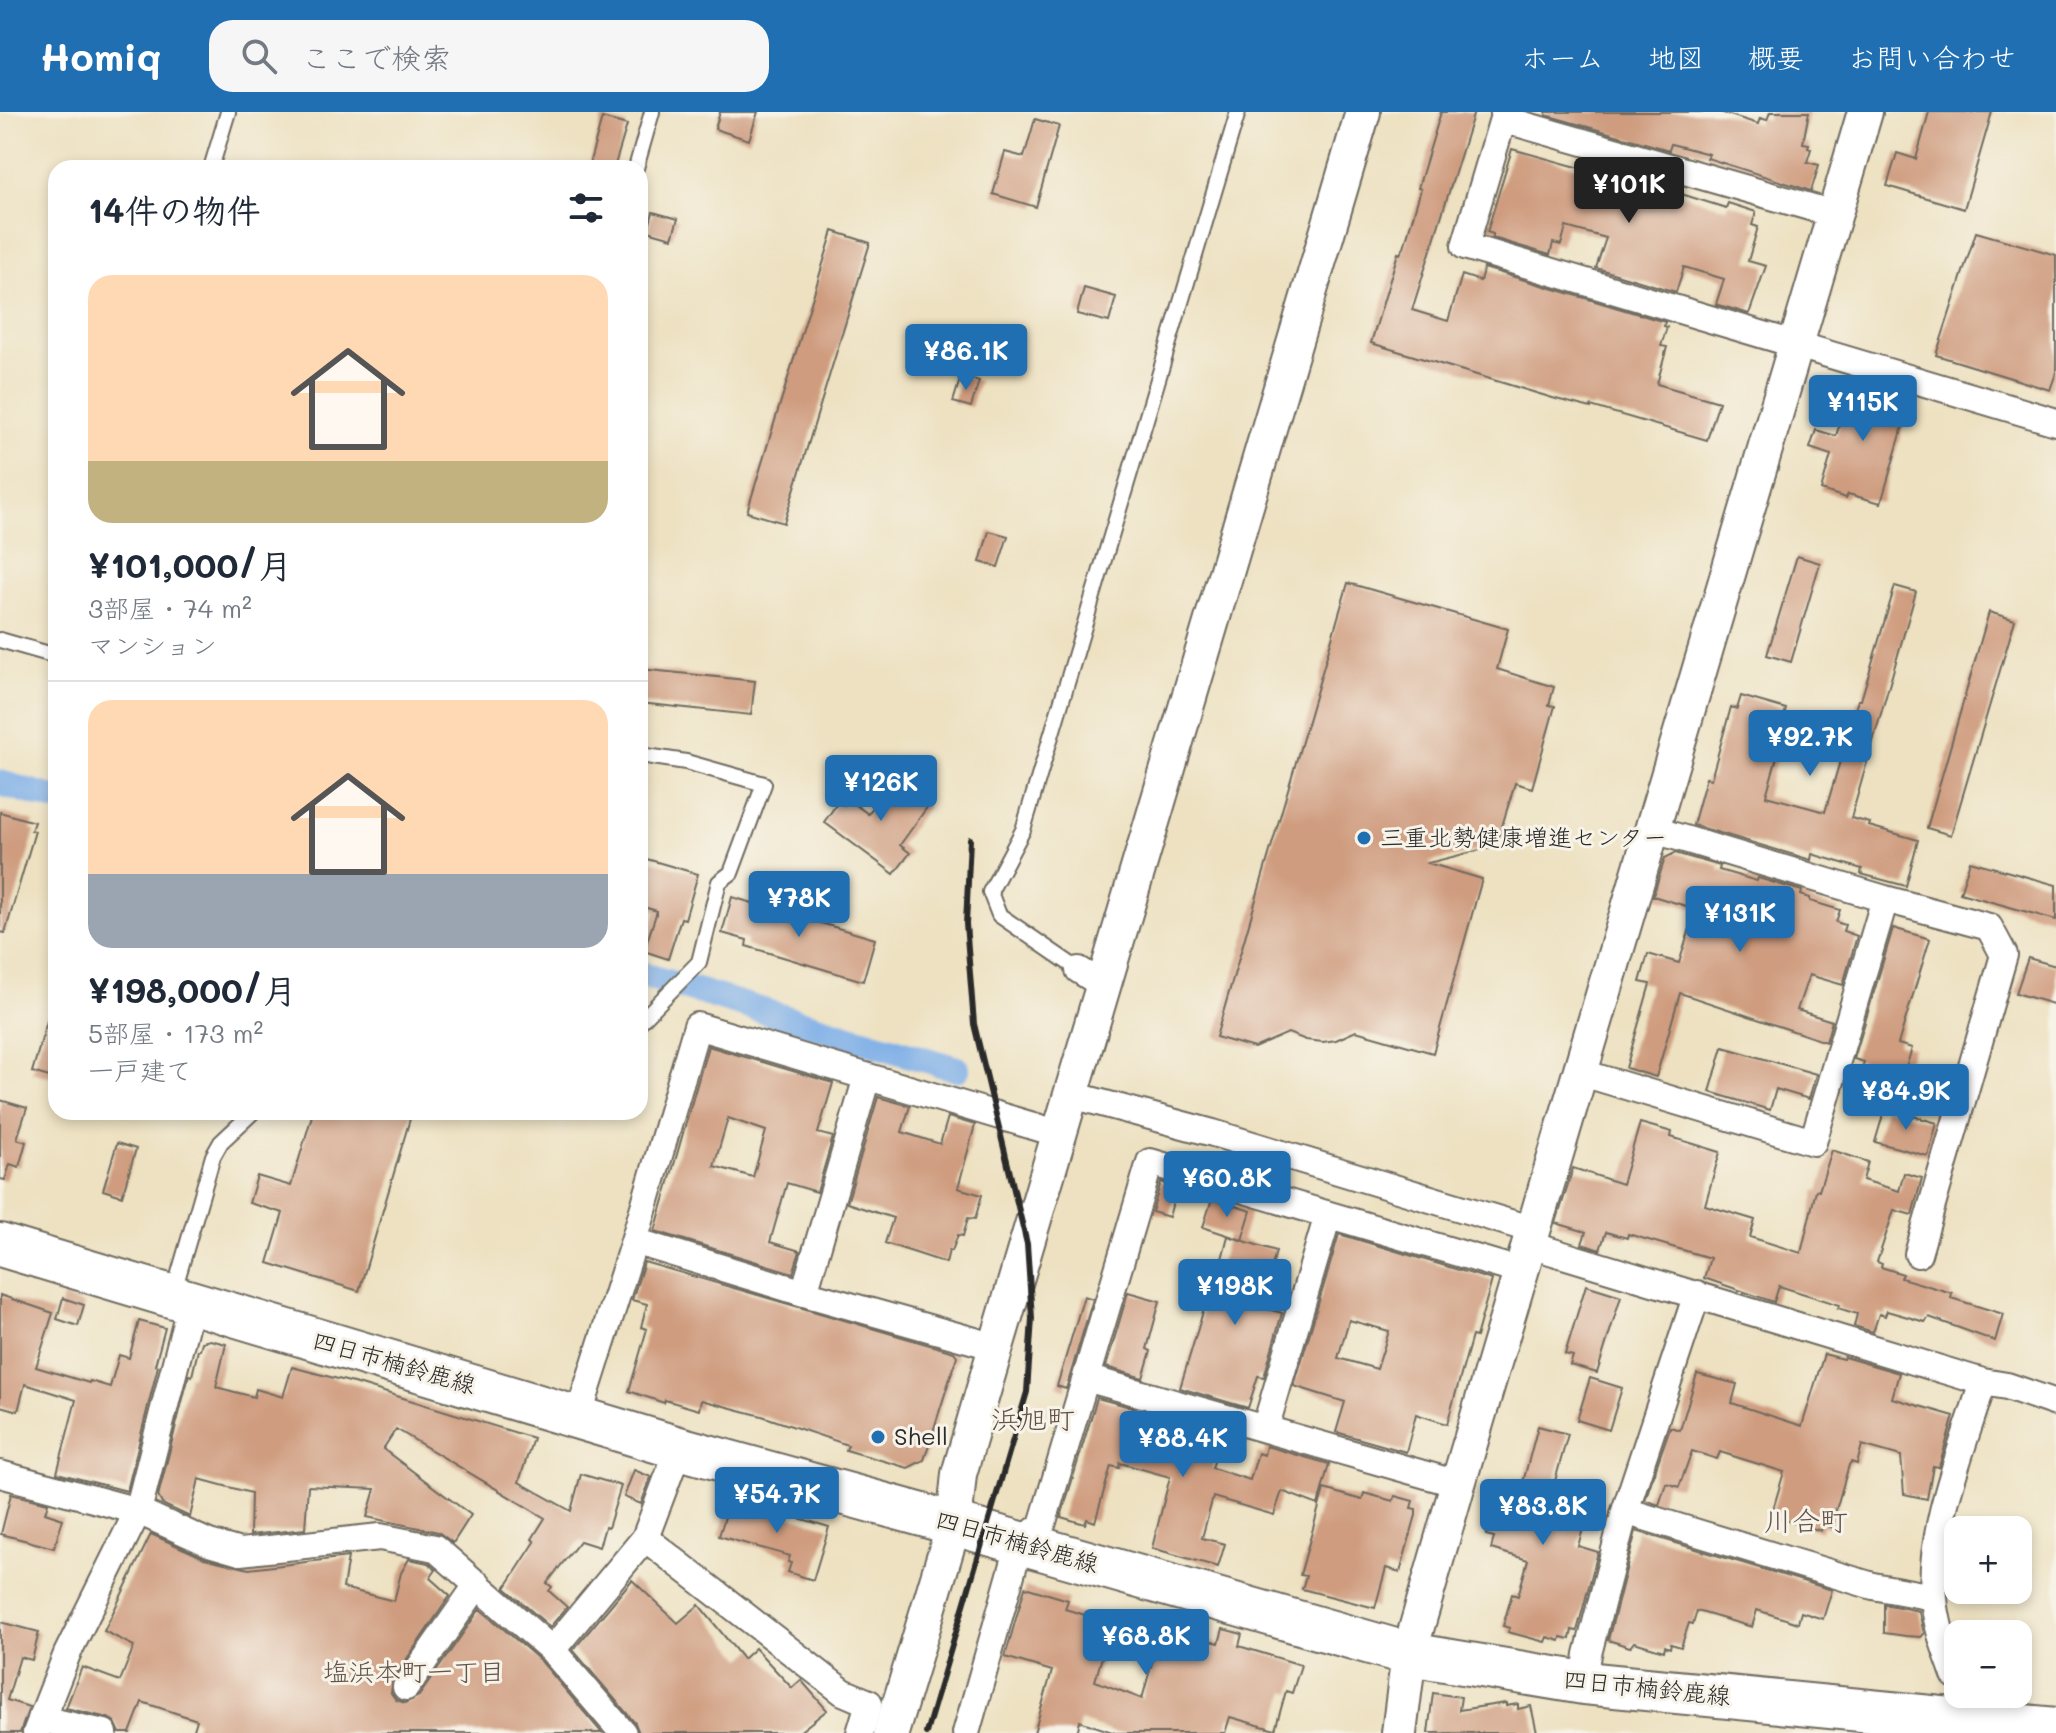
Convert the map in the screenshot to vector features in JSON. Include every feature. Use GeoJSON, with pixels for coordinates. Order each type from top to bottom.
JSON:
{"type":"FeatureCollection","features":[{"type":"Feature","properties":{"kind":"main road","name":"四日市楠鈴鹿線"},"geometry":{"type":"LineString","coordinates":[[0,1245],[679,1448],[1409,1654],[1584,1683],[2056,1729]]}},
{"type":"Feature","properties":{"kind":"street"},"geometry":{"type":"LineString","coordinates":[[891,1733],[954,1524],[959,1474],[1072,1095],[1091,977],[1363,112]]}},
{"type":"Feature","properties":{"kind":"street"},"geometry":{"type":"LineString","coordinates":[[1399,1733],[1409,1654],[1526,1248],[1865,112]]}},
{"type":"Feature","properties":{"kind":"street"},"geometry":{"type":"LineString","coordinates":[[1834,214],[1504,116],[1465,246],[2056,422]]}},
{"type":"Feature","properties":{"kind":"street"},"geometry":{"type":"LineString","coordinates":[[1651,829],[1989,927],[2004,955],[1918,1254]]}},
{"type":"Feature","properties":{"kind":"street"},"geometry":{"type":"LineString","coordinates":[[1579,1072],[1813,1142],[1885,899]]}},
{"type":"Feature","properties":{"kind":"street"},"geometry":{"type":"LineString","coordinates":[[578,1417],[697,1026],[1060,1134]]}},
{"type":"Feature","properties":{"kind":"street"},"geometry":{"type":"LineString","coordinates":[[804,1293],[867,1077]]}},
{"type":"Feature","properties":{"kind":"street"},"geometry":{"type":"LineString","coordinates":[[1072,1095],[1213,1133],[1526,1248],[1697,1294],[2056,1403]]}},
{"type":"Feature","properties":{"kind":"street"},"geometry":{"type":"LineString","coordinates":[[966,1733],[1020,1543],[1042,1525],[1150,1162],[1328,1215],[1526,1248]]}},
{"type":"Feature","properties":{"kind":"street"},"geometry":{"type":"LineString","coordinates":[[1265,1429],[1328,1215]]}},
{"type":"Feature","properties":{"kind":"street"},"geometry":{"type":"LineString","coordinates":[[634,1241],[996,1347]]}},
{"type":"Feature","properties":{"kind":"street"},"geometry":{"type":"LineString","coordinates":[[1584,1683],[1588,1654],[1625,1511],[1697,1294]]}},
{"type":"Feature","properties":{"kind":"street"},"geometry":{"type":"LineString","coordinates":[[104,1733],[39,1726],[67,1654],[138,1511],[182,1300]]}},
{"type":"Feature","properties":{"kind":"street"},"geometry":{"type":"LineString","coordinates":[[1086,1378],[1458,1484]]}},
{"type":"Feature","properties":{"kind":"street"},"geometry":{"type":"LineString","coordinates":[[1944,1645],[1933,1597],[1937,1540],[1983,1382]]}},
{"type":"Feature","properties":{"kind":"street"},"geometry":{"type":"LineString","coordinates":[[552,1650],[645,1538],[679,1448]]}},
{"type":"Feature","properties":{"kind":"street"},"geometry":{"type":"LineString","coordinates":[[0,1474],[138,1511],[209,1543],[240,1552],[380,1537],[435,1548],[552,1650],[623,1733]]}},
{"type":"Feature","properties":{"kind":"street"},"geometry":{"type":"LineString","coordinates":[[1625,1511],[1873,1586],[1933,1597]]}},
{"type":"Feature","properties":{"kind":"street"},"geometry":{"type":"LineString","coordinates":[[645,1538],[843,1692],[869,1703],[860,1733]]}},
{"type":"Feature","properties":{"kind":"street"},"geometry":{"type":"LineString","coordinates":[[406,1687],[478,1584]]}},
{"type":"Feature","properties":{"kind":"lane"},"geometry":{"type":"LineString","coordinates":[[213,160],[228,112]]}},
{"type":"Feature","properties":{"kind":"lane"},"geometry":{"type":"LineString","coordinates":[[638,160],[652,112]]}},
{"type":"Feature","properties":{"kind":"lane"},"geometry":{"type":"LineString","coordinates":[[1091,977],[999,915],[990,892],[1023,830],[1238,112]]}},
{"type":"Feature","properties":{"kind":"lane"},"geometry":{"type":"LineString","coordinates":[[0,640],[48,654]]}},
{"type":"Feature","properties":{"kind":"lane"},"geometry":{"type":"LineString","coordinates":[[648,756],[686,762],[764,784],[731,873],[719,882],[699,962],[648,1013]]}},
{"type":"Feature","properties":{"kind":"lane"},"geometry":{"type":"LineString","coordinates":[[182,1300],[213,1156],[221,1142],[244,1120]]}},
{"type":"Feature","properties":{"kind":"building"},"geometry":{"type":"Polygon","coordinates":[[[720,112],[758,112],[749,140],[715,129],[720,112]]]}},
{"type":"Feature","properties":{"kind":"building"},"geometry":{"type":"Polygon","coordinates":[[[1441,112],[1474,112],[1412,310],[1448,321],[1462,275],[1480,281],[1484,268],[1665,322],[1664,326],[1667,327],[1661,346],[1667,347],[1657,384],[1719,402],[1707,440],[1591,406],[1556,399],[1371,343],[1398,253],[1404,247],[1441,112]]]}},
{"type":"Feature","properties":{"kind":"building"},"geometry":{"type":"Polygon","coordinates":[[[1546,112],[1720,112],[1758,124],[1760,118],[1767,120],[1770,112],[1809,112],[1803,143],[1809,144],[1808,148],[1811,149],[1807,162],[1819,165],[1811,191],[1707,158],[1709,154],[1671,144],[1669,150],[1546,115],[1546,112]]]}},
{"type":"Feature","properties":{"kind":"building"},"geometry":{"type":"Polygon","coordinates":[[[1929,112],[1992,112],[1964,209],[1887,186],[1897,153],[1916,159],[1929,112]]]}},
{"type":"Feature","properties":{"kind":"building"},"geometry":{"type":"Polygon","coordinates":[[[602,118],[627,125],[616,160],[590,160],[602,118]]]}},
{"type":"Feature","properties":{"kind":"building"},"geometry":{"type":"Polygon","coordinates":[[[1035,119],[1059,126],[1036,207],[993,194],[1005,152],[1024,157],[1035,119]]]}},
{"type":"Feature","properties":{"kind":"building"},"geometry":{"type":"Polygon","coordinates":[[[1512,149],[1602,174],[1605,165],[1660,181],[1659,187],[1726,208],[1728,203],[1756,212],[1752,225],[1758,227],[1748,261],[1766,266],[1749,314],[1716,304],[1724,279],[1684,267],[1676,292],[1596,268],[1606,238],[1566,227],[1561,245],[1553,243],[1550,255],[1493,238],[1493,234],[1487,232],[1512,149]]]}},
{"type":"Feature","properties":{"kind":"building"},"geometry":{"type":"Polygon","coordinates":[[[653,212],[678,219],[672,238],[648,231],[653,212]]]}},
{"type":"Feature","properties":{"kind":"building"},"geometry":{"type":"Polygon","coordinates":[[[833,231],[870,243],[784,523],[747,512],[833,231]]]}},
{"type":"Feature","properties":{"kind":"building"},"geometry":{"type":"Polygon","coordinates":[[[1976,232],[2056,255],[2056,373],[2050,390],[1936,355],[1976,232]]]}},
{"type":"Feature","properties":{"kind":"building"},"geometry":{"type":"Polygon","coordinates":[[[1084,288],[1116,297],[1109,322],[1077,314],[1084,288]]]}},
{"type":"Feature","properties":{"kind":"building"},"geometry":{"type":"Polygon","coordinates":[[[961,376],[979,381],[971,407],[953,402],[961,376]]]}},
{"type":"Feature","properties":{"kind":"building"},"geometry":{"type":"Polygon","coordinates":[[[1852,382],[1911,399],[1881,503],[1848,494],[1846,498],[1821,490],[1831,455],[1810,448],[1816,430],[1836,436],[1852,382]]]}},
{"type":"Feature","properties":{"kind":"building"},"geometry":{"type":"Polygon","coordinates":[[[989,531],[1008,536],[998,567],[980,562],[989,531]]]}},
{"type":"Feature","properties":{"kind":"building"},"geometry":{"type":"Polygon","coordinates":[[[1797,556],[1820,563],[1791,662],[1767,655],[1797,556]]]}},
{"type":"Feature","properties":{"kind":"building","name":"三重北勢健康増進センター"},"geometry":{"type":"Polygon","coordinates":[[[1348,583],[1508,629],[1497,669],[1554,687],[1549,705],[1555,706],[1532,788],[1515,783],[1496,846],[1428,863],[1482,879],[1433,1053],[1356,1031],[1323,1042],[1288,1033],[1254,1048],[1216,1037],[1348,583]]]}},
{"type":"Feature","properties":{"kind":"building"},"geometry":{"type":"Polygon","coordinates":[[[1895,586],[1916,592],[1851,818],[1918,840],[1906,886],[1861,874],[1862,869],[1812,854],[1811,860],[1693,825],[1706,778],[1711,779],[1731,707],[1737,709],[1741,696],[1786,709],[1782,724],[1786,725],[1766,796],[1825,812],[1895,586]]]}},
{"type":"Feature","properties":{"kind":"building"},"geometry":{"type":"Polygon","coordinates":[[[1989,612],[2015,620],[1951,835],[1927,828],[1989,612]]]}},
{"type":"Feature","properties":{"kind":"building"},"geometry":{"type":"Polygon","coordinates":[[[648,670],[755,681],[751,715],[648,704],[648,670]]]}},
{"type":"Feature","properties":{"kind":"building"},"geometry":{"type":"Polygon","coordinates":[[[901,776],[918,787],[913,795],[928,806],[900,845],[910,853],[894,874],[824,822],[839,801],[844,805],[848,799],[868,814],[892,780],[896,783],[901,776]]]}},
{"type":"Feature","properties":{"kind":"building"},"geometry":{"type":"Polygon","coordinates":[[[0,812],[34,822],[31,830],[35,831],[5,933],[0,932],[0,812]]]}},
{"type":"Feature","properties":{"kind":"building"},"geometry":{"type":"Polygon","coordinates":[[[1675,853],[1720,866],[1719,870],[1802,891],[1801,895],[1810,898],[1810,901],[1840,910],[1836,922],[1845,925],[1843,931],[1857,936],[1843,985],[1809,975],[1797,1010],[1832,1021],[1826,1042],[1680,993],[1656,1077],[1626,1068],[1650,984],[1640,982],[1648,954],[1679,963],[1696,909],[1653,896],[1665,858],[1675,853]]]}},
{"type":"Feature","properties":{"kind":"building"},"geometry":{"type":"Polygon","coordinates":[[[648,859],[698,874],[685,919],[681,918],[668,959],[648,952],[648,939],[657,911],[648,908],[648,859]]]}},
{"type":"Feature","properties":{"kind":"building"},"geometry":{"type":"Polygon","coordinates":[[[1970,861],[2056,885],[2056,920],[1960,893],[1970,861]]]}},
{"type":"Feature","properties":{"kind":"building"},"geometry":{"type":"Polygon","coordinates":[[[732,897],[875,939],[863,981],[746,946],[747,940],[722,933],[732,897]]]}},
{"type":"Feature","properties":{"kind":"building"},"geometry":{"type":"Polygon","coordinates":[[[1893,928],[1930,939],[1898,1044],[1912,1048],[1905,1071],[1893,1068],[1883,1099],[1855,1090],[1864,1062],[1854,1059],[1893,928]]]}},
{"type":"Feature","properties":{"kind":"building"},"geometry":{"type":"Polygon","coordinates":[[[2028,958],[2056,966],[2056,1005],[2016,993],[2028,958]]]}},
{"type":"Feature","properties":{"kind":"building"},"geometry":{"type":"Polygon","coordinates":[[[48,1018],[48,1077],[32,1072],[48,1018]]]}},
{"type":"Feature","properties":{"kind":"building"},"geometry":{"type":"Polygon","coordinates":[[[708,1046],[833,1083],[818,1133],[833,1137],[817,1192],[787,1183],[770,1242],[800,1251],[793,1273],[655,1231],[708,1046]],[[728,1118],[714,1166],[753,1177],[766,1131],[728,1118]]]}},
{"type":"Feature","properties":{"kind":"building"},"geometry":{"type":"Polygon","coordinates":[[[1723,1047],[1816,1074],[1809,1099],[1776,1089],[1770,1110],[1710,1092],[1723,1047]]]}},
{"type":"Feature","properties":{"kind":"building"},"geometry":{"type":"Polygon","coordinates":[[[878,1097],[910,1106],[902,1132],[940,1144],[948,1117],[975,1125],[958,1188],[982,1195],[975,1219],[968,1218],[963,1236],[958,1235],[946,1263],[885,1243],[893,1218],[847,1203],[878,1097]]]}},
{"type":"Feature","properties":{"kind":"building"},"geometry":{"type":"Polygon","coordinates":[[[0,1100],[27,1108],[17,1139],[26,1142],[19,1167],[10,1164],[5,1180],[0,1179],[0,1100]]]}},
{"type":"Feature","properties":{"kind":"building"},"geometry":{"type":"Polygon","coordinates":[[[1885,1108],[1937,1123],[1928,1156],[1875,1142],[1885,1108]]]}},
{"type":"Feature","properties":{"kind":"building"},"geometry":{"type":"Polygon","coordinates":[[[311,1120],[410,1120],[359,1291],[268,1263],[283,1213],[249,1203],[257,1176],[291,1186],[311,1120]]]}},
{"type":"Feature","properties":{"kind":"building"},"geometry":{"type":"Polygon","coordinates":[[[1640,1123],[1672,1132],[1671,1137],[1720,1152],[1705,1205],[1755,1220],[1750,1237],[1801,1253],[1816,1190],[1819,1191],[1832,1150],[1868,1162],[1863,1180],[1899,1191],[1904,1173],[1922,1178],[1912,1215],[1894,1210],[1877,1262],[1882,1264],[1881,1267],[1903,1274],[1901,1278],[1952,1293],[1951,1298],[2003,1314],[1995,1341],[1929,1317],[1925,1322],[1887,1311],[1885,1316],[1879,1314],[1873,1332],[1854,1326],[1857,1314],[1838,1308],[1840,1305],[1779,1286],[1774,1302],[1704,1278],[1710,1258],[1628,1234],[1627,1238],[1606,1232],[1600,1250],[1582,1244],[1586,1232],[1556,1223],[1573,1168],[1622,1184],[1640,1123]]]}},
{"type":"Feature","properties":{"kind":"building"},"geometry":{"type":"Polygon","coordinates":[[[117,1143],[136,1149],[122,1196],[103,1190],[117,1143]]]}},
{"type":"Feature","properties":{"kind":"building"},"geometry":{"type":"Polygon","coordinates":[[[1161,1182],[1177,1187],[1169,1217],[1152,1212],[1161,1182]]]}},
{"type":"Feature","properties":{"kind":"building"},"geometry":{"type":"Polygon","coordinates":[[[1212,1199],[1251,1211],[1242,1240],[1203,1227],[1212,1199]]]}},
{"type":"Feature","properties":{"kind":"building"},"geometry":{"type":"Polygon","coordinates":[[[1339,1234],[1492,1280],[1447,1424],[1416,1414],[1406,1452],[1336,1432],[1345,1402],[1294,1386],[1339,1234]],[[1349,1320],[1338,1358],[1377,1369],[1389,1331],[1349,1320]]]}},
{"type":"Feature","properties":{"kind":"building"},"geometry":{"type":"Polygon","coordinates":[[[1228,1236],[1276,1251],[1272,1266],[1279,1268],[1267,1309],[1282,1313],[1264,1377],[1258,1376],[1248,1408],[1180,1388],[1209,1292],[1213,1293],[1228,1236]]]}},
{"type":"Feature","properties":{"kind":"building"},"geometry":{"type":"Polygon","coordinates":[[[644,1262],[954,1352],[957,1356],[924,1460],[908,1468],[846,1450],[848,1445],[762,1416],[701,1400],[699,1410],[665,1400],[664,1403],[629,1391],[647,1329],[641,1327],[647,1304],[632,1300],[644,1262]]]}},
{"type":"Feature","properties":{"kind":"building"},"geometry":{"type":"Polygon","coordinates":[[[1586,1285],[1621,1296],[1597,1373],[1570,1365],[1573,1356],[1565,1354],[1586,1285]]]}},
{"type":"Feature","properties":{"kind":"building"},"geometry":{"type":"Polygon","coordinates":[[[1128,1292],[1160,1301],[1143,1378],[1106,1367],[1128,1292]]]}},
{"type":"Feature","properties":{"kind":"building"},"geometry":{"type":"Polygon","coordinates":[[[0,1295],[53,1313],[36,1367],[89,1383],[110,1387],[119,1355],[129,1358],[139,1321],[165,1328],[127,1491],[57,1473],[76,1400],[25,1384],[18,1411],[0,1406],[0,1295]]]}},
{"type":"Feature","properties":{"kind":"building"},"geometry":{"type":"Polygon","coordinates":[[[1084,1296],[1093,1299],[1066,1389],[1057,1386],[1084,1296]]]}},
{"type":"Feature","properties":{"kind":"building"},"geometry":{"type":"Polygon","coordinates":[[[63,1298],[84,1305],[78,1326],[57,1319],[63,1298]]]}},
{"type":"Feature","properties":{"kind":"building"},"geometry":{"type":"Polygon","coordinates":[[[210,1340],[226,1344],[216,1387],[254,1397],[256,1389],[283,1397],[292,1367],[533,1438],[519,1482],[571,1511],[581,1474],[621,1486],[599,1547],[580,1541],[547,1583],[552,1587],[549,1591],[567,1607],[550,1627],[505,1588],[535,1542],[532,1539],[545,1518],[396,1429],[383,1449],[471,1515],[453,1543],[438,1532],[367,1517],[375,1489],[308,1486],[305,1529],[250,1535],[251,1493],[199,1479],[190,1517],[162,1504],[158,1496],[189,1375],[192,1376],[202,1342],[210,1340]]]}},
{"type":"Feature","properties":{"kind":"building"},"geometry":{"type":"Polygon","coordinates":[[[1824,1354],[1899,1373],[1892,1398],[1954,1416],[1939,1467],[1933,1466],[1927,1499],[1904,1494],[1901,1456],[1862,1445],[1857,1464],[1851,1462],[1849,1465],[1831,1527],[1822,1525],[1821,1531],[1771,1516],[1784,1472],[1720,1452],[1717,1459],[1692,1451],[1679,1487],[1666,1483],[1659,1505],[1645,1500],[1670,1427],[1680,1430],[1697,1374],[1737,1384],[1732,1403],[1802,1426],[1824,1354]]]}},
{"type":"Feature","properties":{"kind":"building"},"geometry":{"type":"Polygon","coordinates":[[[1590,1378],[1622,1388],[1609,1430],[1577,1420],[1590,1378]]]}},
{"type":"Feature","properties":{"kind":"building"},"geometry":{"type":"Polygon","coordinates":[[[1097,1398],[1134,1408],[1129,1423],[1183,1439],[1184,1436],[1192,1438],[1195,1426],[1217,1432],[1212,1451],[1217,1452],[1212,1468],[1250,1480],[1258,1453],[1264,1455],[1266,1446],[1329,1464],[1318,1505],[1282,1491],[1274,1515],[1213,1497],[1202,1538],[1225,1544],[1218,1567],[1152,1548],[1170,1477],[1120,1463],[1119,1468],[1111,1466],[1095,1522],[1087,1519],[1085,1524],[1061,1517],[1097,1398]]]}},
{"type":"Feature","properties":{"kind":"building"},"geometry":{"type":"Polygon","coordinates":[[[1538,1426],[1568,1434],[1550,1499],[1585,1509],[1582,1521],[1585,1522],[1578,1546],[1598,1552],[1577,1631],[1572,1630],[1570,1639],[1561,1637],[1560,1641],[1547,1637],[1545,1642],[1508,1632],[1510,1628],[1503,1626],[1512,1594],[1518,1596],[1528,1560],[1491,1549],[1494,1537],[1486,1535],[1502,1481],[1522,1486],[1538,1426]]]}},
{"type":"Feature","properties":{"kind":"building"},"geometry":{"type":"Polygon","coordinates":[[[634,1470],[651,1477],[641,1504],[624,1497],[634,1470]]]}},
{"type":"Feature","properties":{"kind":"building"},"geometry":{"type":"Polygon","coordinates":[[[1324,1489],[1362,1500],[1364,1493],[1393,1501],[1395,1496],[1413,1501],[1411,1508],[1416,1509],[1416,1515],[1400,1572],[1386,1568],[1375,1608],[1302,1589],[1306,1576],[1300,1575],[1324,1489]]]}},
{"type":"Feature","properties":{"kind":"building"},"geometry":{"type":"Polygon","coordinates":[[[11,1494],[48,1503],[45,1513],[63,1519],[54,1548],[1,1534],[11,1494]]]}},
{"type":"Feature","properties":{"kind":"building"},"geometry":{"type":"Polygon","coordinates":[[[731,1498],[829,1527],[813,1580],[788,1572],[790,1556],[719,1536],[731,1498]]]}},
{"type":"Feature","properties":{"kind":"building"},"geometry":{"type":"Polygon","coordinates":[[[1636,1531],[1832,1590],[1823,1619],[1801,1612],[1798,1623],[1757,1610],[1752,1627],[1697,1611],[1693,1624],[1689,1623],[1681,1647],[1671,1644],[1670,1648],[1665,1646],[1664,1651],[1634,1642],[1630,1647],[1608,1640],[1636,1531]]]}},
{"type":"Feature","properties":{"kind":"building"},"geometry":{"type":"Polygon","coordinates":[[[151,1534],[204,1558],[249,1569],[348,1557],[343,1588],[394,1601],[401,1573],[409,1559],[428,1563],[436,1570],[430,1578],[450,1596],[393,1679],[391,1693],[396,1700],[405,1703],[419,1696],[480,1609],[541,1661],[602,1733],[193,1733],[197,1720],[142,1702],[130,1733],[120,1733],[115,1722],[108,1718],[66,1708],[82,1667],[120,1681],[134,1646],[104,1631],[151,1534]]]}},
{"type":"Feature","properties":{"kind":"building"},"geometry":{"type":"Polygon","coordinates":[[[632,1580],[678,1623],[699,1605],[743,1659],[755,1648],[792,1688],[801,1680],[827,1710],[798,1733],[639,1733],[635,1723],[573,1650],[632,1580]]]}},
{"type":"Feature","properties":{"kind":"building"},"geometry":{"type":"Polygon","coordinates":[[[1025,1587],[1068,1600],[1065,1609],[1112,1623],[1095,1681],[1142,1699],[1162,1627],[1219,1643],[1223,1629],[1242,1634],[1239,1646],[1301,1665],[1292,1693],[1286,1691],[1275,1730],[1230,1717],[1225,1733],[1115,1733],[1080,1721],[1077,1733],[1034,1733],[1052,1671],[1005,1657],[1025,1587]]]}},
{"type":"Feature","properties":{"kind":"building"},"geometry":{"type":"Polygon","coordinates":[[[1884,1604],[1919,1611],[1924,1634],[1921,1637],[1884,1633],[1884,1604]]]}},
{"type":"Feature","properties":{"kind":"building"},"geometry":{"type":"Polygon","coordinates":[[[0,1622],[39,1632],[32,1660],[20,1657],[7,1700],[29,1707],[20,1733],[0,1733],[0,1622]]]}},
{"type":"Feature","properties":{"kind":"building"},"geometry":{"type":"Polygon","coordinates":[[[1433,1693],[1461,1697],[1459,1710],[1506,1703],[1506,1706],[1518,1704],[1518,1709],[1531,1706],[1537,1733],[1428,1733],[1433,1693]]]}},
{"type":"Feature","properties":{"kind":"waterway"},"geometry":{"type":"LineString","coordinates":[[0,783],[48,797]]}},
{"type":"Feature","properties":{"kind":"waterway"},"geometry":{"type":"LineString","coordinates":[[648,976],[957,1069]]}},
{"type":"Feature","properties":{"kind":"tunnel"},"geometry":{"type":"LineString","coordinates":[[1989,1733],[1992,1708]]}},
{"type":"Feature","properties":{"kind":"railway"},"geometry":{"type":"LineString","coordinates":[[926,1733],[1027,1392],[1032,1318],[1027,1244],[974,1024],[966,924],[970,839]]}},
{"type":"Feature","properties":{"kind":"place","name":"三重北勢健康増進センター"},"geometry":{"type":"Point","coordinates":[1364,838]}},
{"type":"Feature","properties":{"kind":"place","name":"Shell"},"geometry":{"type":"Point","coordinates":[878,1437]}},
{"type":"Feature","properties":{"kind":"district","name":"浜旭町"},"geometry":{"type":"Point","coordinates":[1033,1419]}},
{"type":"Feature","properties":{"kind":"district","name":"川合町"},"geometry":{"type":"Point","coordinates":[1806,1521]}},
{"type":"Feature","properties":{"kind":"district","name":"塩浜本町一丁目"},"geometry":{"type":"Point","coordinates":[414,1672]}}]}
